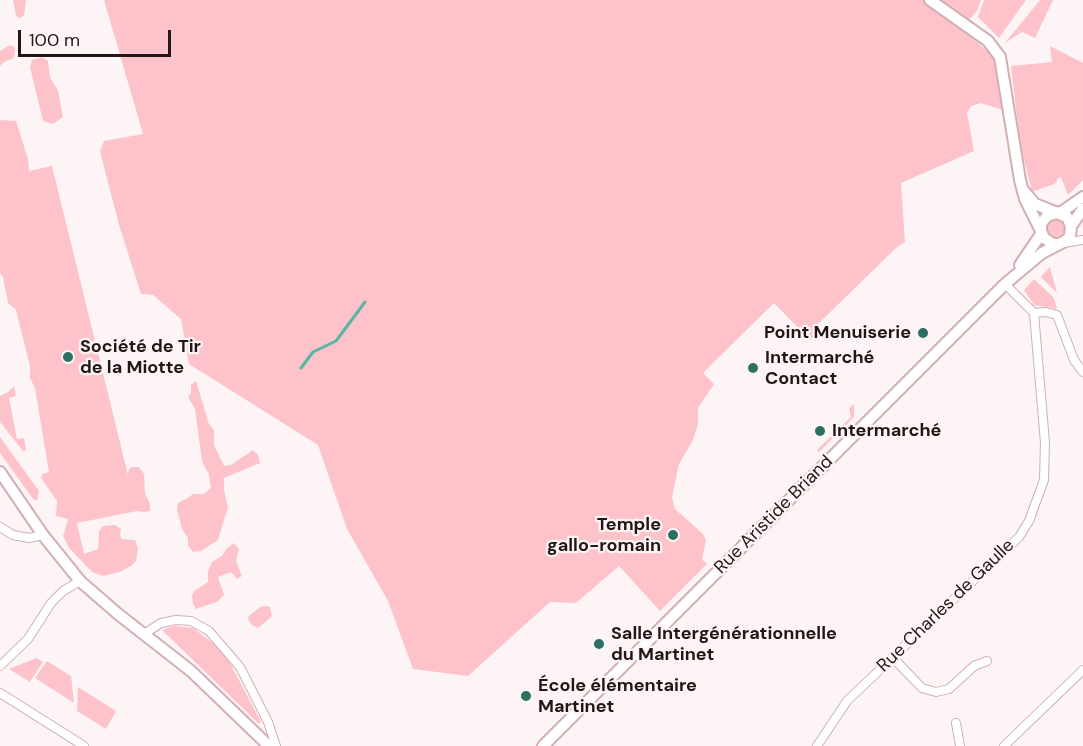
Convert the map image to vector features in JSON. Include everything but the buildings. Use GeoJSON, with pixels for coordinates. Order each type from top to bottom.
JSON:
{"type":"FeatureCollection","features":[{"type":"Feature","properties":{"kind":"street"},"geometry":{"type":"LineString","coordinates":[[930,0],[988,41],[1000,57],[1024,199],[1048,242],[1083,240]]}},
{"type":"Feature","properties":{"kind":"street"},"geometry":{"type":"LineString","coordinates":[[1023,190],[1035,204],[1066,217],[1071,228],[1083,235]]}},
{"type":"Feature","properties":{"kind":"street"},"geometry":{"type":"LineString","coordinates":[[1041,231],[1044,219],[1068,208],[1083,197]]}},
{"type":"Feature","properties":{"kind":"street"},"geometry":{"type":"LineString","coordinates":[[1060,243],[1067,240],[1071,228],[1083,209]]}},
{"type":"Feature","properties":{"kind":"street","name":"Rue Aristide Briand"},"geometry":{"type":"LineString","coordinates":[[1005,284],[1028,256],[1041,231]]}},
{"type":"Feature","properties":{"kind":"street","name":"Rue Aristide Briand"},"geometry":{"type":"LineString","coordinates":[[543,746],[1005,284],[1042,253],[1060,243]]}},
{"type":"Feature","properties":{"kind":"street"},"geometry":{"type":"LineString","coordinates":[[1005,284],[1034,313],[1046,312],[1057,315],[1074,360],[1083,372]]}},
{"type":"Feature","properties":{"kind":"street","name":"Rue Charles de Gaulle"},"geometry":{"type":"LineString","coordinates":[[817,746],[847,701],[1019,537],[1029,521],[1044,480],[1045,443],[1034,313]]}},
{"type":"Feature","properties":{"kind":"street"},"geometry":{"type":"LineString","coordinates":[[0,472],[43,535],[80,581],[191,671],[269,746]]}},
{"type":"Feature","properties":{"kind":"street"},"geometry":{"type":"LineString","coordinates":[[0,527],[13,535],[28,538],[43,535]]}},
{"type":"Feature","properties":{"kind":"street"},"geometry":{"type":"LineString","coordinates":[[0,666],[28,639],[51,603],[63,591],[80,581]]}},
{"type":"Feature","properties":{"kind":"street"},"geometry":{"type":"LineString","coordinates":[[144,634],[161,623],[176,620],[190,621],[209,631],[240,667],[268,722],[276,746]]}},
{"type":"Feature","properties":{"kind":"street"},"geometry":{"type":"LineString","coordinates":[[892,657],[922,688],[936,692],[949,689],[974,666],[987,661]]}},
{"type":"Feature","properties":{"kind":"street"},"geometry":{"type":"LineString","coordinates":[[1004,746],[1083,670]]}},
{"type":"Feature","properties":{"kind":"street"},"geometry":{"type":"LineString","coordinates":[[0,693],[84,746]]}},
{"type":"Feature","properties":{"kind":"street"},"geometry":{"type":"LineString","coordinates":[[956,723],[960,746]]}},
{"type":"Feature","properties":{"kind":"shaded area"},"geometry":{"type":"Polygon","coordinates":[[[13,0],[26,0],[24,15],[20,18],[16,16],[13,0]]]}},
{"type":"Feature","properties":{"kind":"shaded area"},"geometry":{"type":"Polygon","coordinates":[[[104,0],[924,0],[994,56],[1003,110],[981,103],[971,106],[967,113],[974,151],[901,183],[905,242],[896,248],[817,325],[821,329],[810,340],[774,303],[703,373],[714,384],[698,408],[698,424],[693,440],[679,464],[672,497],[675,509],[703,534],[706,540],[702,559],[707,564],[660,611],[619,566],[576,603],[550,602],[468,676],[413,669],[388,601],[347,529],[318,445],[189,364],[181,319],[153,295],[141,294],[119,225],[100,151],[104,141],[143,134],[104,0]]]}},
{"type":"Feature","properties":{"kind":"shaded area"},"geometry":{"type":"Polygon","coordinates":[[[938,0],[981,0],[977,11],[969,20],[938,0]]]}},
{"type":"Feature","properties":{"kind":"shaded area"},"geometry":{"type":"Polygon","coordinates":[[[984,0],[1026,0],[999,38],[978,17],[984,0]]]}},
{"type":"Feature","properties":{"kind":"shaded area"},"geometry":{"type":"Polygon","coordinates":[[[1040,0],[1053,0],[1035,38],[1022,32],[1005,43],[1040,0]]]}},
{"type":"Feature","properties":{"kind":"shaded area"},"geometry":{"type":"Polygon","coordinates":[[[10,45],[15,47],[14,58],[0,66],[0,51],[10,45]]]}},
{"type":"Feature","properties":{"kind":"shaded area"},"geometry":{"type":"Polygon","coordinates":[[[1050,46],[1083,63],[1083,180],[1068,195],[1061,177],[1054,184],[1032,192],[1020,143],[1011,66],[1052,62],[1050,46]]]}},
{"type":"Feature","properties":{"kind":"shaded area"},"geometry":{"type":"Polygon","coordinates":[[[42,57],[48,61],[50,77],[58,91],[63,117],[53,124],[43,121],[30,67],[32,60],[42,57]]]}},
{"type":"Feature","properties":{"kind":"shaded area","name":"Société de Tir de la Miotte"},"geometry":{"type":"Polygon","coordinates":[[[0,120],[16,121],[28,159],[29,171],[52,166],[128,475],[132,467],[139,467],[144,474],[145,493],[150,504],[150,511],[137,511],[77,523],[84,554],[98,549],[99,531],[103,526],[115,525],[121,529],[122,539],[135,540],[138,549],[136,561],[120,572],[103,576],[92,572],[69,548],[63,536],[68,519],[56,516],[57,501],[41,478],[42,474],[49,472],[35,388],[30,378],[30,366],[16,310],[8,303],[3,277],[0,273],[0,120]]]}},
{"type":"Feature","properties":{"kind":"shaded area"},"geometry":{"type":"Polygon","coordinates":[[[1056,219],[1062,222],[1065,228],[1062,234],[1056,237],[1050,234],[1047,228],[1050,222],[1056,219]]]}},
{"type":"Feature","properties":{"kind":"shaded area"},"geometry":{"type":"Polygon","coordinates":[[[1050,267],[1057,293],[1041,277],[1050,267]]]}},
{"type":"Feature","properties":{"kind":"shaded area"},"geometry":{"type":"Polygon","coordinates":[[[1034,279],[1054,298],[1057,309],[1034,305],[1024,290],[1034,279]]]}},
{"type":"Feature","properties":{"kind":"shaded area"},"geometry":{"type":"Polygon","coordinates":[[[196,381],[209,424],[214,430],[214,445],[224,466],[231,465],[253,450],[258,455],[260,463],[224,478],[228,507],[218,540],[201,551],[193,552],[188,546],[188,538],[182,529],[177,510],[178,503],[193,494],[204,494],[211,488],[209,475],[202,461],[195,409],[188,397],[191,393],[191,385],[196,381]]]}},
{"type":"Feature","properties":{"kind":"shaded area"},"geometry":{"type":"Polygon","coordinates":[[[14,386],[16,396],[9,398],[17,439],[24,438],[26,450],[23,451],[0,422],[0,396],[14,386]]]}},
{"type":"Feature","properties":{"kind":"shaded area"},"geometry":{"type":"Polygon","coordinates":[[[854,404],[854,417],[819,452],[817,450],[851,417],[849,408],[854,404]]]}},
{"type":"Feature","properties":{"kind":"shaded area"},"geometry":{"type":"Polygon","coordinates":[[[0,437],[39,491],[37,501],[33,499],[0,453],[0,437]]]}},
{"type":"Feature","properties":{"kind":"shaded area"},"geometry":{"type":"Polygon","coordinates":[[[234,543],[239,549],[236,561],[242,576],[237,579],[231,572],[218,577],[224,595],[217,602],[196,609],[192,596],[194,591],[208,582],[208,571],[212,562],[222,556],[234,543]]]}},
{"type":"Feature","properties":{"kind":"shaded area"},"geometry":{"type":"Polygon","coordinates":[[[260,607],[270,607],[272,616],[258,628],[252,625],[248,619],[249,616],[260,607]]]}},
{"type":"Feature","properties":{"kind":"shaded area"},"geometry":{"type":"Polygon","coordinates":[[[174,626],[193,628],[213,643],[228,659],[261,722],[259,724],[162,630],[174,626]]]}},
{"type":"Feature","properties":{"kind":"shaded area"},"geometry":{"type":"Polygon","coordinates":[[[37,658],[43,662],[30,682],[9,669],[37,658]]]}},
{"type":"Feature","properties":{"kind":"shaded area"},"geometry":{"type":"Polygon","coordinates":[[[47,661],[71,676],[74,703],[35,678],[47,661]]]}},
{"type":"Feature","properties":{"kind":"shaded area"},"geometry":{"type":"Polygon","coordinates":[[[78,687],[116,711],[106,729],[77,711],[78,687]]]}},
{"type":"Feature","properties":{"kind":"waterway"},"geometry":{"type":"LineString","coordinates":[[301,368],[313,352],[336,341],[365,302]]}},
{"type":"Feature","properties":{"kind":"place","name":"Point Menuiserie"},"geometry":{"type":"Point","coordinates":[923,333]}},
{"type":"Feature","properties":{"kind":"place","name":"Société de Tir de la Miotte"},"geometry":{"type":"Point","coordinates":[68,357]}},
{"type":"Feature","properties":{"kind":"place","name":"Intermarché Contact"},"geometry":{"type":"Point","coordinates":[753,368]}},
{"type":"Feature","properties":{"kind":"place","name":"Intermarché"},"geometry":{"type":"Point","coordinates":[820,431]}},
{"type":"Feature","properties":{"kind":"place","name":"Temple gallo-romain"},"geometry":{"type":"Point","coordinates":[673,535]}},
{"type":"Feature","properties":{"kind":"place","name":"Salle Intergénérationnelle du Martinet"},"geometry":{"type":"Point","coordinates":[599,644]}},
{"type":"Feature","properties":{"kind":"place","name":"École élémentaire Martinet"},"geometry":{"type":"Point","coordinates":[526,696]}}]}
